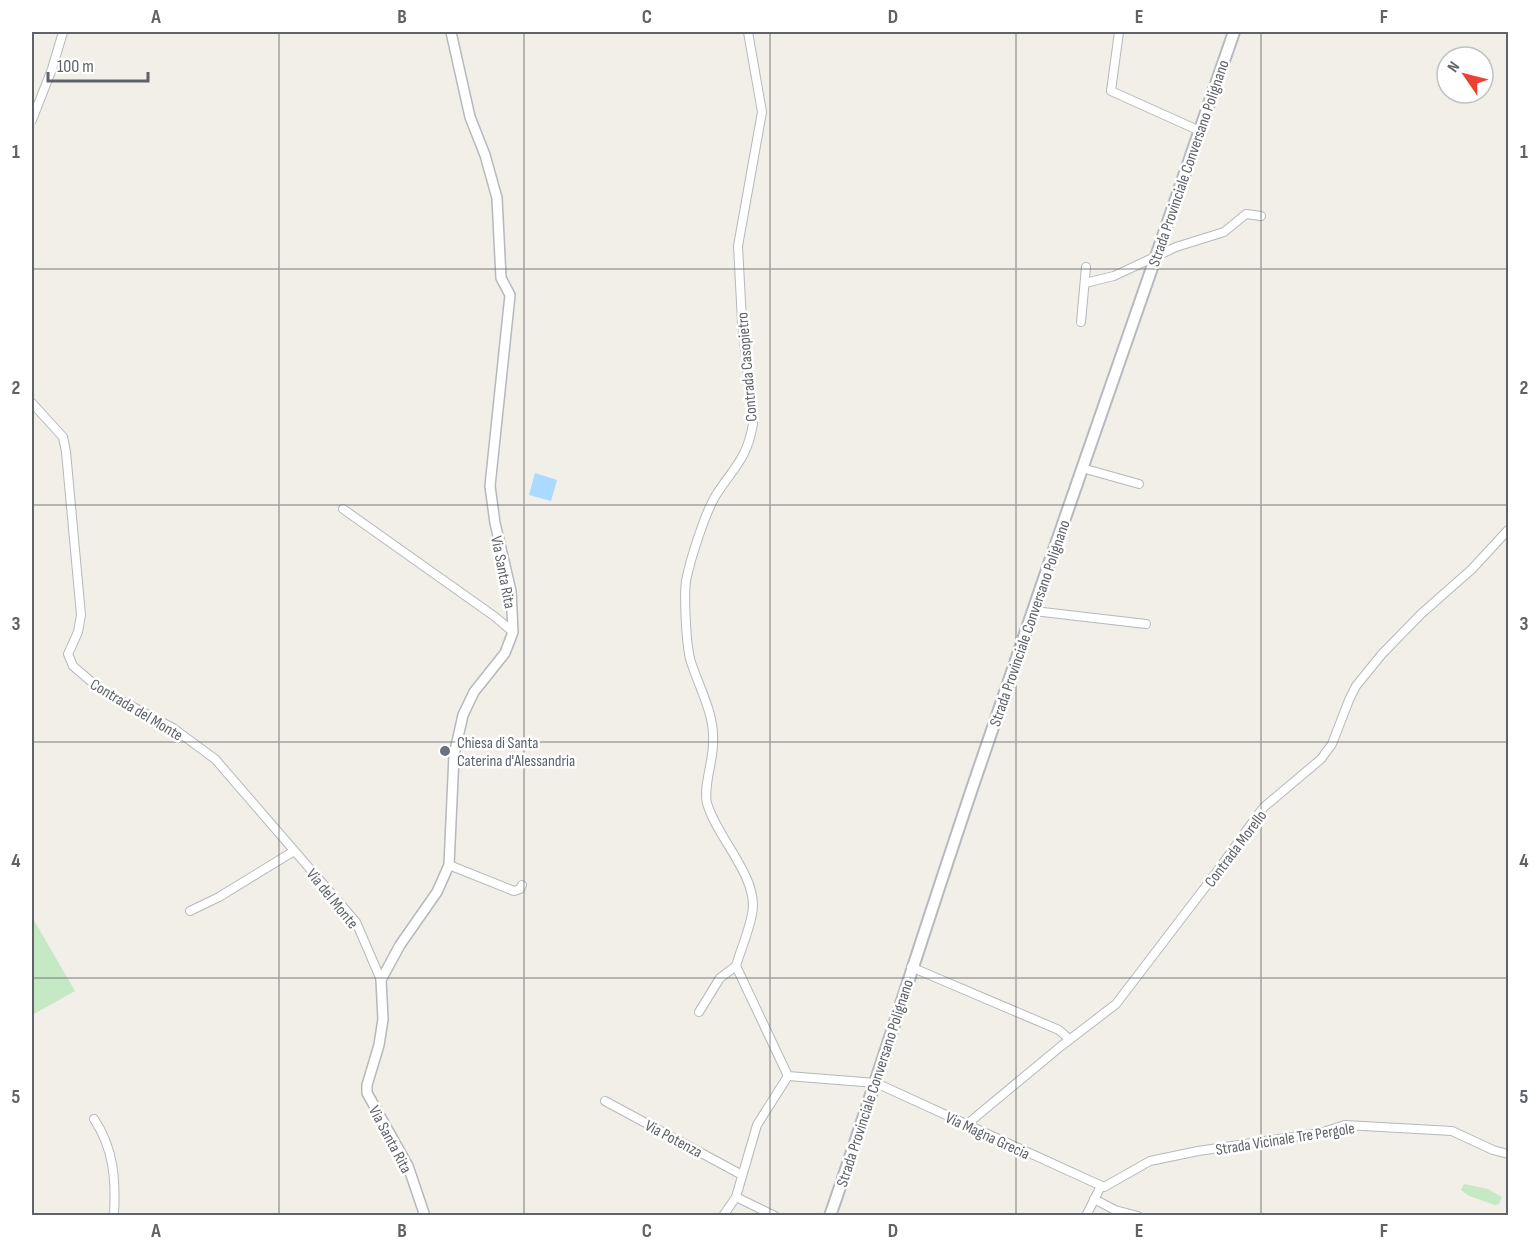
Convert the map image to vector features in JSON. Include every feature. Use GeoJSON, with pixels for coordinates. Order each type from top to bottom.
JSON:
{"type":"FeatureCollection","features":[{"type":"Feature","properties":{"kind":"main road","name":"Strada Provinciale Conversano Polignano"},"geometry":{"type":"LineString","coordinates":[[830,1215],[1082,468],[1234,32]]}},
{"type":"Feature","properties":{"kind":"street"},"geometry":{"type":"LineString","coordinates":[[32,120],[52,69],[63,32]]}},
{"type":"Feature","properties":{"kind":"street","name":"Via Santa Rita"},"geometry":{"type":"LineString","coordinates":[[425,1215],[408,1166],[367,1093],[383,1019],[381,980],[400,945],[437,892],[449,865],[454,765],[458,734],[469,701],[505,652],[513,632],[511,591],[495,523],[490,486],[510,295],[501,278],[498,198],[470,117],[451,32]]}},
{"type":"Feature","properties":{"kind":"street","name":"Contrada Casopietro"},"geometry":{"type":"LineString","coordinates":[[736,966],[753,913],[753,895],[712,819],[706,799],[713,744],[712,720],[690,660],[686,581],[715,497],[740,462],[750,440],[753,424],[742,321],[738,246],[762,112],[748,32]]}},
{"type":"Feature","properties":{"kind":"street"},"geometry":{"type":"LineString","coordinates":[[1119,32],[1111,91],[1200,131]]}},
{"type":"Feature","properties":{"kind":"street"},"geometry":{"type":"LineString","coordinates":[[1085,283],[1114,276],[1176,247],[1224,232],[1246,214],[1261,216]]}},
{"type":"Feature","properties":{"kind":"street"},"geometry":{"type":"LineString","coordinates":[[1081,322],[1086,267]]}},
{"type":"Feature","properties":{"kind":"street","name":"Contrada del Monte"},"geometry":{"type":"LineString","coordinates":[[32,403],[63,437],[66,452],[81,615],[78,632],[68,654],[69,660],[101,690],[173,728],[215,759],[294,851]]}},
{"type":"Feature","properties":{"kind":"street"},"geometry":{"type":"LineString","coordinates":[[1082,468],[1139,484]]}},
{"type":"Feature","properties":{"kind":"street"},"geometry":{"type":"LineString","coordinates":[[343,509],[494,616],[513,632]]}},
{"type":"Feature","properties":{"kind":"street","name":"Contrada Morello"},"geometry":{"type":"LineString","coordinates":[[966,1125],[1069,1039],[1116,1004],[1264,807],[1321,759],[1332,744],[1348,700],[1376,661],[1421,614],[1472,569],[1509,530]]}},
{"type":"Feature","properties":{"kind":"street"},"geometry":{"type":"LineString","coordinates":[[1034,611],[1146,624]]}},
{"type":"Feature","properties":{"kind":"street"},"geometry":{"type":"LineString","coordinates":[[190,911],[219,897],[294,851]]}},
{"type":"Feature","properties":{"kind":"street","name":"Via del Monte"},"geometry":{"type":"LineString","coordinates":[[294,851],[356,922],[381,980]]}},
{"type":"Feature","properties":{"kind":"street"},"geometry":{"type":"LineString","coordinates":[[449,865],[514,891],[520,889],[522,885]]}},
{"type":"Feature","properties":{"kind":"street"},"geometry":{"type":"LineString","coordinates":[[699,1012],[720,978],[736,966],[788,1076]]}},
{"type":"Feature","properties":{"kind":"street"},"geometry":{"type":"LineString","coordinates":[[912,967],[1059,1030],[1069,1039]]}},
{"type":"Feature","properties":{"kind":"street"},"geometry":{"type":"LineString","coordinates":[[788,1076],[876,1083]]}},
{"type":"Feature","properties":{"kind":"street"},"geometry":{"type":"LineString","coordinates":[[723,1215],[736,1197],[757,1125],[788,1076]]}},
{"type":"Feature","properties":{"kind":"street","name":"Via Magna Grecia"},"geometry":{"type":"LineString","coordinates":[[876,1083],[1101,1186]]}},
{"type":"Feature","properties":{"kind":"street","name":"Via Potenza"},"geometry":{"type":"LineString","coordinates":[[605,1101],[742,1175]]}},
{"type":"Feature","properties":{"kind":"street"},"geometry":{"type":"LineString","coordinates":[[94,1119],[104,1134],[116,1178],[114,1215]]}},
{"type":"Feature","properties":{"kind":"street","name":"Strada Vicinale Tre Pergole"},"geometry":{"type":"LineString","coordinates":[[1101,1186],[1111,1184],[1150,1161],[1209,1149],[1310,1134],[1345,1125],[1452,1131],[1493,1150],[1509,1154]]}},
{"type":"Feature","properties":{"kind":"street"},"geometry":{"type":"LineString","coordinates":[[1086,1215],[1101,1186]]}},
{"type":"Feature","properties":{"kind":"street"},"geometry":{"type":"LineString","coordinates":[[736,1197],[775,1215]]}},
{"type":"Feature","properties":{"kind":"street"},"geometry":{"type":"LineString","coordinates":[[1094,1199],[1115,1210],[1138,1215]]}},
{"type":"Feature","properties":{"kind":"green space"},"geometry":{"type":"Polygon","coordinates":[[[32,917],[75,991],[32,1015],[32,917]]]}},
{"type":"Feature","properties":{"kind":"green space"},"geometry":{"type":"Polygon","coordinates":[[[1464,1184],[1488,1189],[1502,1197],[1499,1204],[1495,1205],[1469,1196],[1461,1190],[1464,1184]]]}},
{"type":"Feature","properties":{"kind":"water"},"geometry":{"type":"Polygon","coordinates":[[[535,473],[557,480],[551,501],[529,495],[535,473]]]}},
{"type":"Feature","properties":{"kind":"place","name":"Chiesa di Santa Caterina d'Alessandria"},"geometry":{"type":"Point","coordinates":[445,751]}}]}
